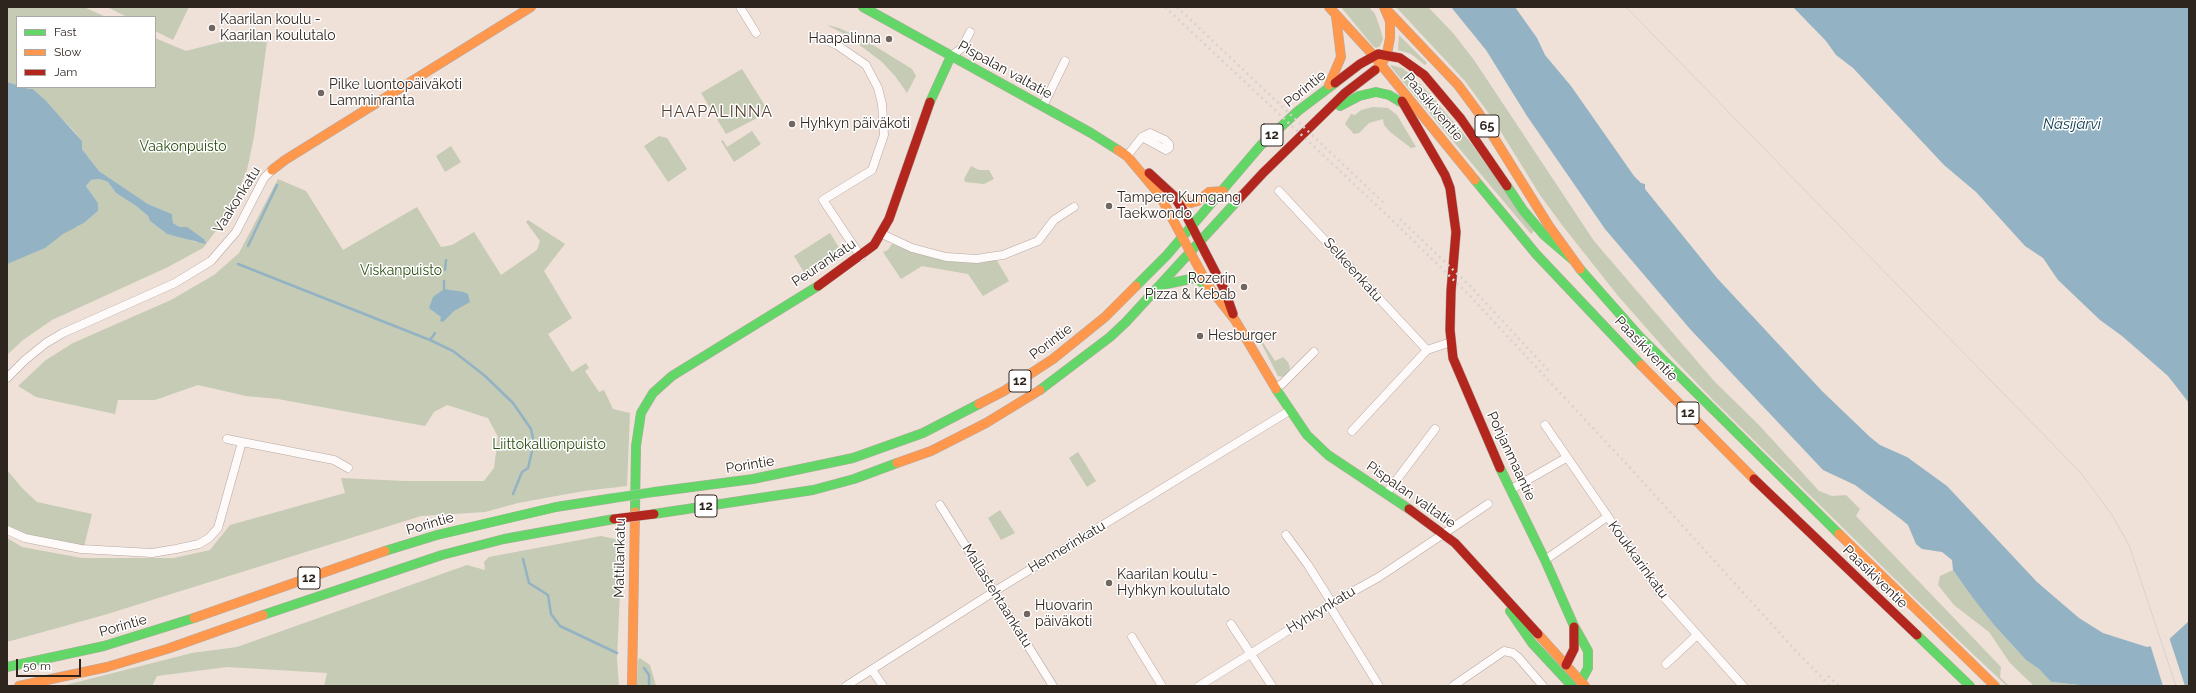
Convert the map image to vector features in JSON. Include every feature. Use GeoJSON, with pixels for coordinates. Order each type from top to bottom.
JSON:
{"type":"FeatureCollection","features":[{"type":"Feature","properties":{"kind":"main road","name":"Pispalan valtatie"},"geometry":{"type":"LineString","coordinates":[[863,7],[1097,137],[1130,159],[1174,196],[1192,226],[1225,291],[1235,320]]}},
{"type":"Feature","properties":{"kind":"main road","name":"Paasikiventie"},"geometry":{"type":"LineString","coordinates":[[1329,7],[1374,56],[1396,85],[1536,254],[1625,348],[1777,503],[1970,686]]}},
{"type":"Feature","properties":{"kind":"main road","name":"Paasikiventie"},"geometry":{"type":"LineString","coordinates":[[1384,7],[1449,74],[1478,112],[1549,226],[1572,259],[1640,337],[1915,610],[1995,686]]}},
{"type":"Feature","properties":{"kind":"main road"},"geometry":{"type":"LineString","coordinates":[[1327,112],[1345,93],[1381,65],[1386,54],[1390,38],[1390,21],[1384,7]]}},
{"type":"Feature","properties":{"kind":"main road","name":"Vaakonkatu"},"geometry":{"type":"LineString","coordinates":[[272,170],[285,160],[525,8]]}},
{"type":"Feature","properties":{"kind":"main road"},"geometry":{"type":"LineString","coordinates":[[1329,87],[1341,57],[1336,16]]}},
{"type":"Feature","properties":{"kind":"main road","name":"12"},"geometry":{"type":"LineString","coordinates":[[1374,56],[1386,54],[1400,58],[1424,75],[1462,119],[1523,210],[1544,235],[1572,259]]}},
{"type":"Feature","properties":{"kind":"main road","name":"Peurankatu"},"geometry":{"type":"LineString","coordinates":[[637,430],[641,413],[659,386],[672,376],[861,257],[874,245],[882,234],[896,203],[924,116],[951,56]]}},
{"type":"Feature","properties":{"kind":"main road","name":"Porintie"},"geometry":{"type":"LineString","coordinates":[[7,667],[104,646],[161,630],[371,556],[437,535],[548,509],[654,492],[753,479],[812,468],[859,456],[923,433],[1004,391],[1053,359],[1105,317],[1137,286],[1183,236],[1261,145],[1298,111],[1329,87],[1374,56]]}},
{"type":"Feature","properties":{"kind":"main road","name":"Pohjanmaantie"},"geometry":{"type":"LineString","coordinates":[[1396,85],[1403,103],[1446,175],[1450,188],[1456,232],[1451,291],[1451,342],[1453,358],[1463,386],[1510,490],[1545,560],[1574,626],[1588,651],[1588,668],[1583,683]]}},
{"type":"Feature","properties":{"kind":"main road","name":"12"},"geometry":{"type":"LineString","coordinates":[[19,686],[107,667],[167,649],[378,575],[442,555],[525,534],[614,519],[813,490],[860,477],[931,451],[986,423],[1036,393],[1110,337],[1162,285],[1263,173],[1327,112],[1359,96],[1373,92],[1389,95],[1403,103],[1426,120]]}},
{"type":"Feature","properties":{"kind":"main road","name":"Pispalan valtatie"},"geometry":{"type":"LineString","coordinates":[[1130,159],[1159,194],[1183,236],[1209,287],[1235,320],[1289,411],[1319,447],[1442,533],[1501,591],[1583,683]]}},
{"type":"Feature","properties":{"kind":"main road"},"geometry":{"type":"LineString","coordinates":[[1174,196],[1191,202],[1198,200],[1210,192],[1223,191]]}},
{"type":"Feature","properties":{"kind":"main road"},"geometry":{"type":"LineString","coordinates":[[1162,285],[1195,278],[1209,287]]}},
{"type":"Feature","properties":{"kind":"main road","name":"Mattilankatu"},"geometry":{"type":"LineString","coordinates":[[632,686],[637,430]]}},
{"type":"Feature","properties":{"kind":"main road"},"geometry":{"type":"LineString","coordinates":[[1501,591],[1511,613],[1532,643],[1572,686]]}},
{"type":"Feature","properties":{"kind":"main road","name":"Pohjanmaantie"},"geometry":{"type":"LineString","coordinates":[[1566,665],[1574,649],[1574,626]]}},
{"type":"Feature","properties":{"kind":"street"},"geometry":{"type":"LineString","coordinates":[[740,7],[756,33]]}},
{"type":"Feature","properties":{"kind":"street"},"geometry":{"type":"LineString","coordinates":[[951,56],[962,48],[970,32]]}},
{"type":"Feature","properties":{"kind":"street"},"geometry":{"type":"LineString","coordinates":[[821,38],[837,45],[866,65],[878,88],[882,104],[884,135],[872,170],[823,200],[861,257]]}},
{"type":"Feature","properties":{"kind":"street"},"geometry":{"type":"LineString","coordinates":[[1043,106],[1065,61]]}},
{"type":"Feature","properties":{"kind":"street"},"geometry":{"type":"LineString","coordinates":[[1130,159],[1142,137]]}},
{"type":"Feature","properties":{"kind":"street","name":"Vaakonkatu"},"geometry":{"type":"LineString","coordinates":[[7,378],[24,360],[63,333],[175,283],[211,260],[236,232],[264,178],[272,170]]}},
{"type":"Feature","properties":{"kind":"street","name":"Selkeenkatu"},"geometry":{"type":"LineString","coordinates":[[1279,191],[1427,350]]}},
{"type":"Feature","properties":{"kind":"street"},"geometry":{"type":"LineString","coordinates":[[882,234],[912,248],[946,257],[977,259],[990,258],[1010,253],[1038,241],[1054,220],[1074,207]]}},
{"type":"Feature","properties":{"kind":"street"},"geometry":{"type":"LineString","coordinates":[[1352,431],[1427,350],[1451,342]]}},
{"type":"Feature","properties":{"kind":"street"},"geometry":{"type":"LineString","coordinates":[[1275,388],[1282,384],[1314,352]]}},
{"type":"Feature","properties":{"kind":"street","name":"Hennerinkatu"},"geometry":{"type":"LineString","coordinates":[[846,686],[995,591],[1289,411]]}},
{"type":"Feature","properties":{"kind":"street","name":"Koukkarinkatu"},"geometry":{"type":"LineString","coordinates":[[1545,425],[1566,458],[1661,594],[1743,686]]}},
{"type":"Feature","properties":{"kind":"street"},"geometry":{"type":"LineString","coordinates":[[1386,494],[1435,429]]}},
{"type":"Feature","properties":{"kind":"street"},"geometry":{"type":"LineString","coordinates":[[227,440],[334,460],[348,468]]}},
{"type":"Feature","properties":{"kind":"street"},"geometry":{"type":"LineString","coordinates":[[7,530],[25,538],[88,550],[152,552],[199,544],[209,538],[220,523],[242,442]]}},
{"type":"Feature","properties":{"kind":"street"},"geometry":{"type":"LineString","coordinates":[[1510,490],[1566,458]]}},
{"type":"Feature","properties":{"kind":"street","name":"Hyhkynkatu"},"geometry":{"type":"LineString","coordinates":[[1199,686],[1331,604],[1379,577],[1442,533],[1488,504]]}},
{"type":"Feature","properties":{"kind":"street","name":"Mallastehtaankatu"},"geometry":{"type":"LineString","coordinates":[[940,506],[995,591],[1053,686]]}},
{"type":"Feature","properties":{"kind":"street"},"geometry":{"type":"LineString","coordinates":[[1545,560],[1607,517]]}},
{"type":"Feature","properties":{"kind":"street"},"geometry":{"type":"LineString","coordinates":[[1286,535],[1308,565],[1378,686]]}},
{"type":"Feature","properties":{"kind":"street"},"geometry":{"type":"LineString","coordinates":[[1231,624],[1272,686]]}},
{"type":"Feature","properties":{"kind":"street"},"geometry":{"type":"LineString","coordinates":[[1666,664],[1697,635]]}},
{"type":"Feature","properties":{"kind":"street"},"geometry":{"type":"LineString","coordinates":[[1132,637],[1162,686]]}},
{"type":"Feature","properties":{"kind":"street"},"geometry":{"type":"LineString","coordinates":[[1453,686],[1504,651],[1518,656],[1543,686]]}},
{"type":"Feature","properties":{"kind":"street"},"geometry":{"type":"LineString","coordinates":[[872,670],[883,686]]}},
{"type":"Feature","properties":{"kind":"green space"},"geometry":{"type":"Polygon","coordinates":[[[7,7],[84,7],[104,16],[16,16],[16,85],[7,82],[7,7]]]}},
{"type":"Feature","properties":{"kind":"green space"},"geometry":{"type":"Polygon","coordinates":[[[107,7],[189,7],[173,40],[156,32],[156,16],[125,16],[107,7]]]}},
{"type":"Feature","properties":{"kind":"green space"},"geometry":{"type":"Polygon","coordinates":[[[1341,7],[1369,7],[1375,14],[1380,28],[1383,39],[1380,46],[1376,48],[1373,46],[1341,7]]]}},
{"type":"Feature","properties":{"kind":"green space"},"geometry":{"type":"Polygon","coordinates":[[[1396,7],[1428,7],[1453,33],[1474,60],[1594,241],[1714,381],[1759,425],[1819,491],[1832,496],[1846,495],[1860,509],[1856,516],[2001,667],[2000,677],[2009,686],[2007,686],[1958,640],[1893,577],[1713,400],[1671,356],[1619,297],[1562,225],[1540,195],[1493,119],[1465,81],[1396,7]]]}},
{"type":"Feature","properties":{"kind":"green space"},"geometry":{"type":"Polygon","coordinates":[[[827,25],[839,28],[865,40],[912,69],[916,76],[907,93],[895,76],[882,62],[848,36],[827,25]]]}},
{"type":"Feature","properties":{"kind":"green space"},"geometry":{"type":"Polygon","coordinates":[[[1399,35],[1427,63],[1425,65],[1411,54],[1398,50],[1399,35]]]}},
{"type":"Feature","properties":{"kind":"green space","name":"Vaakonpuisto"},"geometry":{"type":"Polygon","coordinates":[[[156,38],[186,51],[221,42],[244,40],[267,42],[254,137],[247,170],[232,207],[225,219],[203,248],[168,267],[52,320],[23,340],[7,355],[7,227],[77,227],[98,211],[98,203],[86,186],[90,180],[99,179],[108,182],[116,193],[136,206],[148,216],[150,221],[167,234],[184,237],[195,242],[204,239],[187,228],[180,227],[173,223],[172,214],[148,204],[99,171],[82,149],[82,141],[33,89],[28,88],[156,88],[156,38]]]}},
{"type":"Feature","properties":{"kind":"green space"},"geometry":{"type":"Polygon","coordinates":[[[1391,65],[1402,68],[1411,75],[1429,93],[1471,143],[1534,231],[1531,234],[1391,67],[1391,65]]]}},
{"type":"Feature","properties":{"kind":"green space"},"geometry":{"type":"Polygon","coordinates":[[[742,69],[769,112],[726,134],[701,93],[742,69]]]}},
{"type":"Feature","properties":{"kind":"green space"},"geometry":{"type":"Polygon","coordinates":[[[1373,107],[1388,108],[1397,115],[1416,147],[1411,148],[1389,131],[1384,125],[1383,119],[1369,123],[1359,133],[1354,134],[1345,124],[1351,114],[1355,115],[1361,110],[1373,107]]]}},
{"type":"Feature","properties":{"kind":"green space"},"geometry":{"type":"Polygon","coordinates":[[[752,131],[761,144],[734,162],[721,141],[723,140],[727,147],[752,131]]]}},
{"type":"Feature","properties":{"kind":"green space"},"geometry":{"type":"Polygon","coordinates":[[[659,136],[667,138],[687,169],[668,182],[644,146],[659,136]]]}},
{"type":"Feature","properties":{"kind":"green space"},"geometry":{"type":"Polygon","coordinates":[[[451,146],[461,162],[445,172],[436,156],[451,146]]]}},
{"type":"Feature","properties":{"kind":"green space"},"geometry":{"type":"Polygon","coordinates":[[[971,166],[979,170],[989,170],[994,179],[984,184],[965,182],[964,179],[971,166]]]}},
{"type":"Feature","properties":{"kind":"green space"},"geometry":{"type":"Polygon","coordinates":[[[278,179],[306,191],[343,250],[417,207],[441,247],[452,245],[474,232],[501,275],[537,250],[540,241],[526,222],[528,220],[565,244],[544,271],[572,318],[548,334],[572,372],[586,363],[589,368],[585,371],[599,392],[604,390],[613,409],[630,413],[627,486],[584,491],[518,503],[485,512],[421,516],[104,615],[7,642],[7,538],[22,547],[82,558],[174,558],[210,550],[230,525],[345,493],[341,478],[404,481],[484,481],[494,468],[498,437],[488,418],[447,405],[434,412],[425,426],[278,399],[246,396],[198,385],[155,400],[118,400],[115,414],[36,397],[18,386],[46,360],[73,343],[171,300],[214,275],[239,253],[278,179]]]}},
{"type":"Feature","properties":{"kind":"green space"},"geometry":{"type":"Polygon","coordinates":[[[830,233],[841,251],[805,274],[794,256],[830,233]]]}},
{"type":"Feature","properties":{"kind":"green space"},"geometry":{"type":"Polygon","coordinates":[[[892,244],[933,258],[959,262],[996,259],[1009,281],[983,296],[968,274],[922,266],[901,279],[883,252],[888,250],[892,244]]]}},
{"type":"Feature","properties":{"kind":"green space"},"geometry":{"type":"Polygon","coordinates":[[[1253,327],[1275,361],[1283,357],[1288,362],[1290,368],[1287,375],[1283,377],[1278,376],[1253,327]]]}},
{"type":"Feature","properties":{"kind":"green space"},"geometry":{"type":"Polygon","coordinates":[[[1078,452],[1096,481],[1087,487],[1069,458],[1078,452]]]}},
{"type":"Feature","properties":{"kind":"green space"},"geometry":{"type":"Polygon","coordinates":[[[7,470],[22,488],[37,502],[92,514],[84,547],[22,534],[7,525],[7,470]]]}},
{"type":"Feature","properties":{"kind":"green space"},"geometry":{"type":"Polygon","coordinates":[[[1000,510],[1015,533],[1001,540],[988,518],[1000,510]]]}},
{"type":"Feature","properties":{"kind":"green space"},"geometry":{"type":"Polygon","coordinates":[[[601,536],[620,540],[622,548],[617,658],[619,686],[324,686],[327,673],[227,667],[157,676],[152,686],[62,686],[192,653],[237,647],[467,565],[485,570],[484,562],[489,557],[601,536]]]}},
{"type":"Feature","properties":{"kind":"green space"},"geometry":{"type":"Polygon","coordinates":[[[1953,570],[1994,625],[2026,660],[2039,669],[2051,682],[2090,686],[2034,686],[2010,663],[1989,632],[1954,605],[1938,585],[1940,576],[1953,570]]]}},
{"type":"Feature","properties":{"kind":"green space"},"geometry":{"type":"Polygon","coordinates":[[[640,658],[650,665],[656,686],[637,686],[638,660],[640,658]]]}},
{"type":"Feature","properties":{"kind":"water"},"geometry":{"type":"Polygon","coordinates":[[[1451,7],[1515,7],[1537,38],[1545,55],[1571,86],[1634,176],[1641,183],[1645,184],[1645,189],[1717,278],[1822,391],[1870,437],[1880,445],[1907,457],[1947,486],[2037,582],[2079,618],[2103,633],[2147,647],[2165,643],[2189,621],[2189,686],[2090,686],[2051,682],[2039,669],[2026,660],[1994,625],[1973,598],[1953,570],[1952,560],[1942,552],[1922,549],[1916,544],[1908,525],[1902,520],[1855,485],[1823,470],[1690,329],[1605,229],[1527,116],[1486,50],[1451,7]]]}},
{"type":"Feature","properties":{"kind":"water","name":"Näsijärvi"},"geometry":{"type":"Polygon","coordinates":[[[1793,7],[2189,7],[2189,403],[2168,376],[2122,336],[2100,320],[2058,280],[2043,258],[2025,246],[1976,192],[1944,165],[1853,68],[1836,55],[1826,41],[1793,7]]]}},
{"type":"Feature","properties":{"kind":"water"},"geometry":{"type":"Polygon","coordinates":[[[7,82],[16,85],[16,88],[33,89],[46,101],[82,141],[82,149],[99,171],[148,204],[172,214],[173,223],[180,227],[187,227],[204,239],[206,244],[167,234],[150,221],[148,216],[136,206],[116,193],[108,182],[99,179],[91,180],[86,186],[98,203],[98,211],[84,223],[63,234],[45,248],[7,264],[7,82]]]}},
{"type":"Feature","properties":{"kind":"water"},"geometry":{"type":"Polygon","coordinates":[[[444,289],[468,294],[470,302],[454,311],[443,322],[440,321],[441,317],[429,308],[433,297],[444,289]]]}},
{"type":"Feature","properties":{"kind":"pier"},"geometry":{"type":"Polygon","coordinates":[[[2169,637],[2185,686],[2163,686],[2150,644],[2164,641],[2169,637]]]}},
{"type":"Feature","properties":{"kind":"waterway"},"geometry":{"type":"LineString","coordinates":[[248,246],[277,185]]}},
{"type":"Feature","properties":{"kind":"waterway"},"geometry":{"type":"LineString","coordinates":[[445,270],[446,260]]}},
{"type":"Feature","properties":{"kind":"waterway"},"geometry":{"type":"LineString","coordinates":[[238,264],[430,340],[453,351],[484,375],[513,403],[531,429],[534,443],[528,468],[522,472],[513,494]]}},
{"type":"Feature","properties":{"kind":"waterway"},"geometry":{"type":"LineString","coordinates":[[444,281],[444,289]]}},
{"type":"Feature","properties":{"kind":"waterway"},"geometry":{"type":"LineString","coordinates":[[430,340],[435,333]]}},
{"type":"Feature","properties":{"kind":"waterway"},"geometry":{"type":"LineString","coordinates":[[523,559],[529,583],[548,595],[551,614],[560,626],[617,653]]}},
{"type":"Feature","properties":{"kind":"waterway"},"geometry":{"type":"LineString","coordinates":[[644,668],[649,675],[649,686]]}},
{"type":"Feature","properties":{"kind":"tram line"},"geometry":{"type":"LineString","coordinates":[[1626,7],[2081,473],[2112,515],[2129,545],[2176,686]]}},
{"type":"Feature","properties":{"kind":"railway"},"geometry":{"type":"LineString","coordinates":[[1165,7],[1389,217],[1470,296],[1632,470],[1796,651],[1830,686]]}},
{"type":"Feature","properties":{"kind":"railway"},"geometry":{"type":"LineString","coordinates":[[1177,7],[1386,205]]}},
{"type":"Feature","properties":{"kind":"railway"},"geometry":{"type":"LineString","coordinates":[[1400,219],[1471,287],[1549,371]]}},
{"type":"Feature","properties":{"kind":"railway"},"geometry":{"type":"LineString","coordinates":[[1828,676],[1839,686]]}},
{"type":"Feature","properties":{"kind":"traffic: fast"},"geometry":{"type":"LineString","coordinates":[[863,7],[1091,133],[1118,150]]}},
{"type":"Feature","properties":{"kind":"traffic: fast"},"geometry":{"type":"LineString","coordinates":[[930,102],[951,56]]}},
{"type":"Feature","properties":{"kind":"traffic: fast"},"geometry":{"type":"LineString","coordinates":[[1136,286],[1167,255],[1261,145],[1298,111],[1335,83]]}},
{"type":"Feature","properties":{"kind":"traffic: fast"},"geometry":{"type":"LineString","coordinates":[[1340,106],[1359,96],[1376,92],[1389,95],[1409,107]]}},
{"type":"Feature","properties":{"kind":"traffic: fast"},"geometry":{"type":"LineString","coordinates":[[1475,180],[1536,254],[1641,365]]}},
{"type":"Feature","properties":{"kind":"traffic: fast"},"geometry":{"type":"LineString","coordinates":[[1507,186],[1523,210],[1544,235],[1572,259]]}},
{"type":"Feature","properties":{"kind":"traffic: fast"},"geometry":{"type":"LineString","coordinates":[[1040,390],[1110,337],[1126,322],[1237,201]]}},
{"type":"Feature","properties":{"kind":"traffic: fast"},"geometry":{"type":"LineString","coordinates":[[1580,269],[1640,337],[1839,534]]}},
{"type":"Feature","properties":{"kind":"traffic: fast"},"geometry":{"type":"LineString","coordinates":[[1162,285],[1195,278],[1209,287]]}},
{"type":"Feature","properties":{"kind":"traffic: fast"},"geometry":{"type":"LineString","coordinates":[[635,512],[636,446],[641,413],[653,393],[672,376],[818,286]]}},
{"type":"Feature","properties":{"kind":"traffic: fast"},"geometry":{"type":"LineString","coordinates":[[1276,389],[1307,435],[1328,455],[1409,509]]}},
{"type":"Feature","properties":{"kind":"traffic: fast"},"geometry":{"type":"LineString","coordinates":[[654,492],[753,479],[853,458],[923,433],[979,404]]}},
{"type":"Feature","properties":{"kind":"traffic: fast"},"geometry":{"type":"LineString","coordinates":[[654,514],[813,490],[854,479],[897,463]]}},
{"type":"Feature","properties":{"kind":"traffic: fast"},"geometry":{"type":"LineString","coordinates":[[1500,468],[1545,560],[1574,626],[1588,651],[1588,668],[1581,681]]}},
{"type":"Feature","properties":{"kind":"traffic: fast"},"geometry":{"type":"LineString","coordinates":[[614,498],[654,492]]}},
{"type":"Feature","properties":{"kind":"traffic: fast"},"geometry":{"type":"LineString","coordinates":[[385,551],[437,535],[556,507],[614,498]]}},
{"type":"Feature","properties":{"kind":"traffic: fast"},"geometry":{"type":"LineString","coordinates":[[263,615],[442,555],[504,539],[614,519]]}},
{"type":"Feature","properties":{"kind":"traffic: fast"},"geometry":{"type":"LineString","coordinates":[[1510,611],[1532,643],[1572,686]]}},
{"type":"Feature","properties":{"kind":"traffic: fast"},"geometry":{"type":"LineString","coordinates":[[7,667],[104,646],[194,618]]}},
{"type":"Feature","properties":{"kind":"traffic: fast"},"geometry":{"type":"LineString","coordinates":[[1917,635],[1970,686]]}},
{"type":"Feature","properties":{"kind":"traffic: slow"},"geometry":{"type":"LineString","coordinates":[[272,170],[285,160],[531,7]]}},
{"type":"Feature","properties":{"kind":"traffic: slow"},"geometry":{"type":"LineString","coordinates":[[1329,7],[1374,56],[1475,180]]}},
{"type":"Feature","properties":{"kind":"traffic: slow"},"geometry":{"type":"LineString","coordinates":[[1375,70],[1381,65],[1387,54],[1390,38],[1390,21],[1384,7]]}},
{"type":"Feature","properties":{"kind":"traffic: slow"},"geometry":{"type":"LineString","coordinates":[[1387,10],[1458,85],[1478,112],[1549,226],[1580,269]]}},
{"type":"Feature","properties":{"kind":"traffic: slow"},"geometry":{"type":"LineString","coordinates":[[1329,85],[1341,57],[1336,16]]}},
{"type":"Feature","properties":{"kind":"traffic: slow"},"geometry":{"type":"LineString","coordinates":[[1118,150],[1127,156],[1159,194],[1209,287],[1235,320],[1276,389]]}},
{"type":"Feature","properties":{"kind":"traffic: slow"},"geometry":{"type":"LineString","coordinates":[[1174,196],[1191,203],[1198,201],[1209,192],[1223,191]]}},
{"type":"Feature","properties":{"kind":"traffic: slow"},"geometry":{"type":"LineString","coordinates":[[979,404],[1004,391],[1053,359],[1105,317],[1136,286]]}},
{"type":"Feature","properties":{"kind":"traffic: slow"},"geometry":{"type":"LineString","coordinates":[[1641,365],[1754,479]]}},
{"type":"Feature","properties":{"kind":"traffic: slow"},"geometry":{"type":"LineString","coordinates":[[897,463],[931,451],[986,423],[1040,390]]}},
{"type":"Feature","properties":{"kind":"traffic: slow"},"geometry":{"type":"LineString","coordinates":[[632,686],[635,512]]}},
{"type":"Feature","properties":{"kind":"traffic: slow"},"geometry":{"type":"LineString","coordinates":[[1839,534],[1995,686]]}},
{"type":"Feature","properties":{"kind":"traffic: slow"},"geometry":{"type":"LineString","coordinates":[[194,618],[385,551]]}},
{"type":"Feature","properties":{"kind":"traffic: slow"},"geometry":{"type":"LineString","coordinates":[[19,686],[107,667],[167,649],[263,615]]}},
{"type":"Feature","properties":{"kind":"traffic: slow"},"geometry":{"type":"LineString","coordinates":[[1538,634],[1585,686]]}},
{"type":"Feature","properties":{"kind":"traffic: jam"},"geometry":{"type":"LineString","coordinates":[[1335,83],[1360,64],[1378,54],[1400,58],[1424,75],[1461,119],[1507,186]]}},
{"type":"Feature","properties":{"kind":"traffic: jam"},"geometry":{"type":"LineString","coordinates":[[1237,201],[1263,173],[1345,93],[1375,70]]}},
{"type":"Feature","properties":{"kind":"traffic: jam"},"geometry":{"type":"LineString","coordinates":[[1402,101],[1445,175],[1450,188],[1456,232],[1451,291]]}},
{"type":"Feature","properties":{"kind":"traffic: jam"},"geometry":{"type":"LineString","coordinates":[[818,286],[874,245],[889,219],[930,102]]}},
{"type":"Feature","properties":{"kind":"traffic: jam"},"geometry":{"type":"LineString","coordinates":[[1149,173],[1174,196],[1186,215],[1225,291],[1233,314]]}},
{"type":"Feature","properties":{"kind":"traffic: jam"},"geometry":{"type":"LineString","coordinates":[[1451,291],[1450,330],[1453,358],[1500,468]]}},
{"type":"Feature","properties":{"kind":"traffic: jam"},"geometry":{"type":"LineString","coordinates":[[1754,479],[1917,635]]}},
{"type":"Feature","properties":{"kind":"traffic: jam"},"geometry":{"type":"LineString","coordinates":[[1409,509],[1455,543],[1538,634]]}},
{"type":"Feature","properties":{"kind":"traffic: jam"},"geometry":{"type":"LineString","coordinates":[[614,519],[654,514]]}},
{"type":"Feature","properties":{"kind":"traffic: jam"},"geometry":{"type":"LineString","coordinates":[[1566,665],[1574,649],[1574,627]]}},
{"type":"Feature","properties":{"kind":"place","name":"Kaarilan koulu - Kaarilan koulutalo"},"geometry":{"type":"Point","coordinates":[212,28]}},
{"type":"Feature","properties":{"kind":"place","name":"Haapalinna"},"geometry":{"type":"Point","coordinates":[889,39]}},
{"type":"Feature","properties":{"kind":"place","name":"Pilke luontopäiväkoti Lamminranta"},"geometry":{"type":"Point","coordinates":[321,93]}},
{"type":"Feature","properties":{"kind":"place","name":"Hyhkyn päiväkoti"},"geometry":{"type":"Point","coordinates":[792,124]}},
{"type":"Feature","properties":{"kind":"place","name":"Tampere Kumgang Taekwondo"},"geometry":{"type":"Point","coordinates":[1109,206]}},
{"type":"Feature","properties":{"kind":"place","name":"Rozerin Pizza & Kebab"},"geometry":{"type":"Point","coordinates":[1244,287]}},
{"type":"Feature","properties":{"kind":"place","name":"Hesburger"},"geometry":{"type":"Point","coordinates":[1200,336]}},
{"type":"Feature","properties":{"kind":"place","name":"Kaarilan koulu - Hyhkyn koulutalo"},"geometry":{"type":"Point","coordinates":[1109,583]}},
{"type":"Feature","properties":{"kind":"place","name":"Huovarin päiväkoti"},"geometry":{"type":"Point","coordinates":[1027,614]}},
{"type":"Feature","properties":{"kind":"district","name":"HAAPALINNA"},"geometry":{"type":"Point","coordinates":[717,112]}},
{"type":"Feature","properties":{"kind":"park label","name":"Viskanpuisto"},"geometry":{"type":"Point","coordinates":[401,271]}},
{"type":"Feature","properties":{"kind":"park label","name":"Liittokallionpuisto"},"geometry":{"type":"Point","coordinates":[549,445]}}]}
